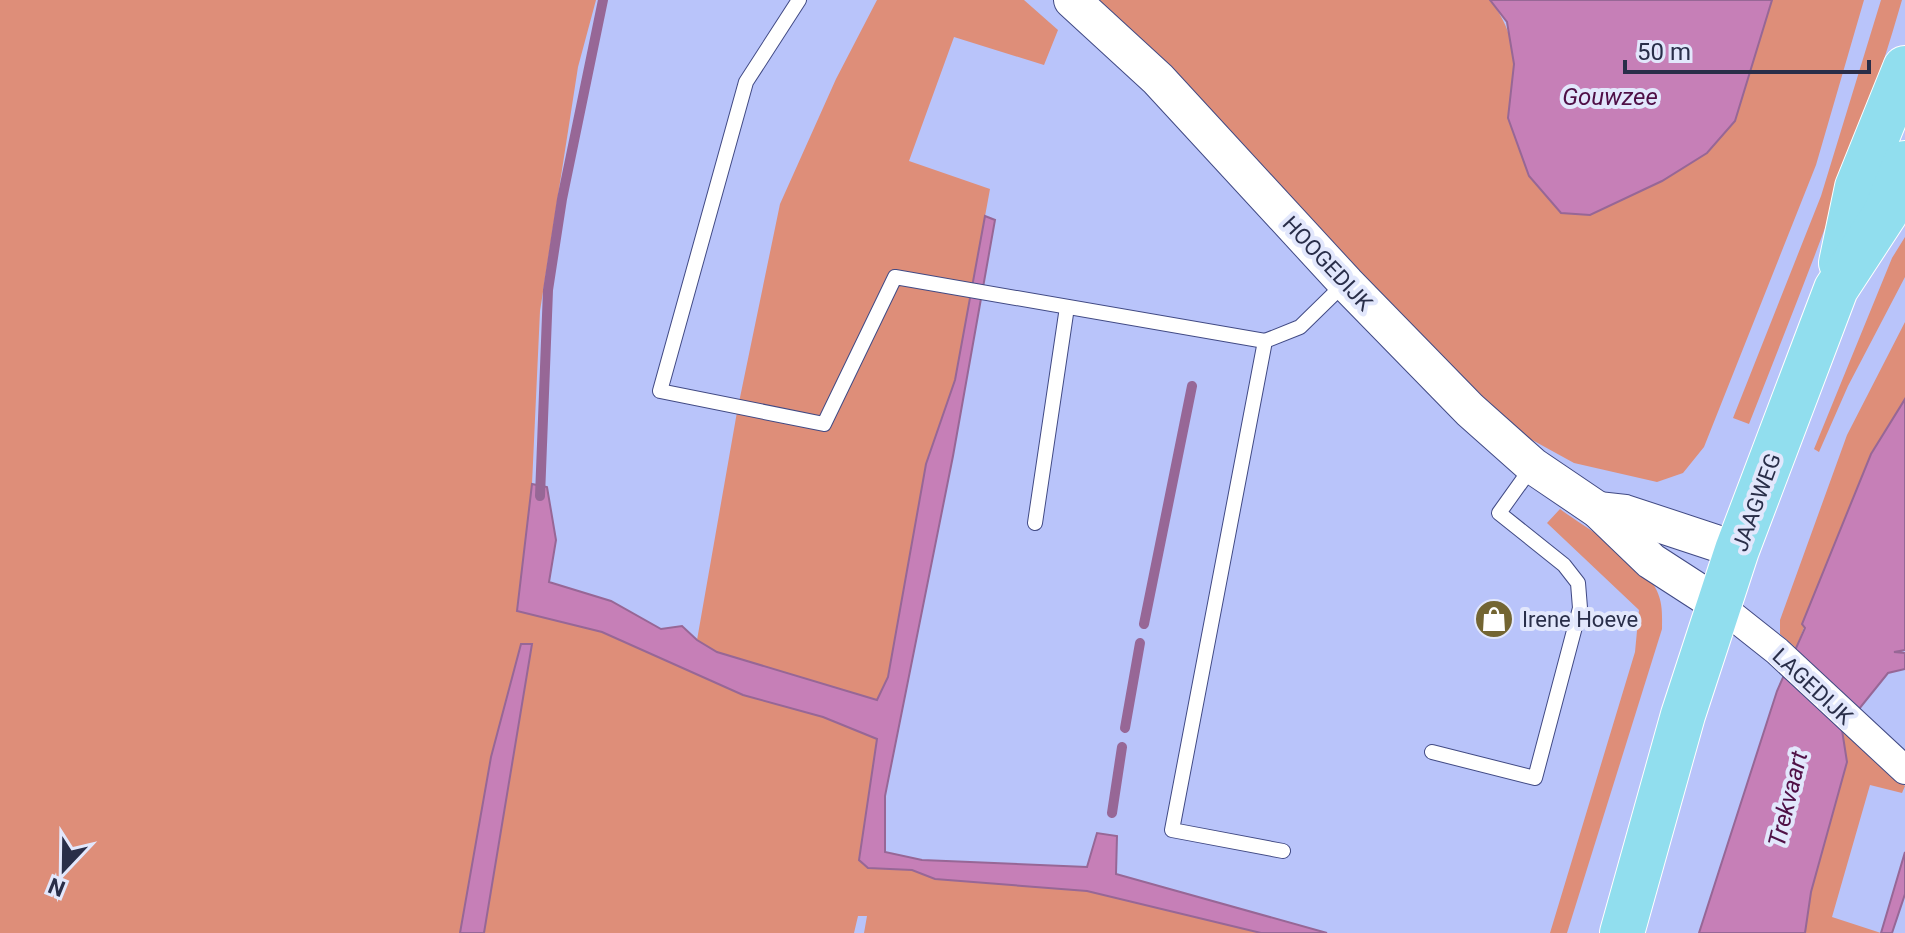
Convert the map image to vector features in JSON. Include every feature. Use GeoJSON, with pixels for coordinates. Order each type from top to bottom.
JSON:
{"type":"FeatureCollection","features":[{"type":"Feature","properties":{"kind":"main road"},"geometry":{"type":"LineString","coordinates":[[1836,289],[1857,187],[1905,68]]}},
{"type":"Feature","properties":{"kind":"main road","name":"JAAGWEG"},"geometry":{"type":"LineString","coordinates":[[1633,925],[1643,856],[1737,550],[1836,289],[1885,214],[1905,163]]}},
{"type":"Feature","properties":{"kind":"main road"},"geometry":{"type":"LineString","coordinates":[[1593,933],[1643,856]]}},
{"type":"Feature","properties":{"kind":"street","name":"HOOGEDIJK"},"geometry":{"type":"LineString","coordinates":[[1072,0],[1158,79],[1346,283],[1470,410],[1533,466],[1598,510],[1651,561],[1719,605]]}},
{"type":"Feature","properties":{"kind":"street","name":"HOOGEDIJK"},"geometry":{"type":"LineString","coordinates":[[1598,510],[1625,513],[1737,550]]}},
{"type":"Feature","properties":{"kind":"street","name":"LAGEDIJK"},"geometry":{"type":"LineString","coordinates":[[1719,605],[1777,651],[1905,770]]}},
{"type":"Feature","properties":{"kind":"lane"},"geometry":{"type":"LineString","coordinates":[[799,0],[746,82],[660,391],[824,424],[895,277],[1265,341],[1300,327],[1346,283]]}},
{"type":"Feature","properties":{"kind":"lane"},"geometry":{"type":"LineString","coordinates":[[1035,523],[1067,307]]}},
{"type":"Feature","properties":{"kind":"lane"},"geometry":{"type":"LineString","coordinates":[[1265,341],[1172,830],[1283,851]]}},
{"type":"Feature","properties":{"kind":"lane"},"geometry":{"type":"LineString","coordinates":[[1432,752],[1535,778],[1580,608],[1578,583],[1564,565],[1499,513],[1533,466]]}},
{"type":"Feature","properties":{"kind":"shaded area"},"geometry":{"type":"Polygon","coordinates":[[[0,0],[596,0],[578,67],[540,311],[532,484],[517,611],[602,632],[743,695],[821,716],[877,739],[859,860],[868,868],[912,870],[935,879],[1087,891],[1261,933],[864,933],[867,916],[858,916],[854,933],[484,933],[531,644],[521,644],[491,757],[460,933],[0,933],[0,0]]]}},
{"type":"Feature","properties":{"kind":"shaded area"},"geometry":{"type":"Polygon","coordinates":[[[877,0],[1024,0],[1058,30],[1044,65],[954,37],[909,161],[990,189],[955,380],[926,464],[888,677],[877,700],[717,652],[697,640],[737,412],[780,204],[836,79],[877,0]]]}},
{"type":"Feature","properties":{"kind":"shaded area"},"geometry":{"type":"Polygon","coordinates":[[[1089,0],[1490,0],[1511,42],[1513,70],[1508,118],[1590,215],[1662,181],[1707,153],[1735,121],[1772,0],[1864,0],[1816,165],[1704,447],[1683,473],[1657,482],[1574,463],[1516,431],[1356,269],[1218,120],[1089,0]]]}},
{"type":"Feature","properties":{"kind":"shaded area"},"geometry":{"type":"Polygon","coordinates":[[[1881,0],[1902,0],[1850,161],[1749,424],[1733,418],[1821,196],[1881,0]]]}},
{"type":"Feature","properties":{"kind":"shaded area"},"geometry":{"type":"Polygon","coordinates":[[[1905,237],[1905,277],[1848,386],[1819,452],[1814,449],[1892,258],[1905,237]]]}},
{"type":"Feature","properties":{"kind":"shaded area"},"geometry":{"type":"Polygon","coordinates":[[[1905,322],[1905,399],[1871,454],[1796,648],[1780,634],[1780,620],[1847,435],[1905,322]]]}},
{"type":"Feature","properties":{"kind":"shaded area"},"geometry":{"type":"Polygon","coordinates":[[[1560,509],[1640,568],[1657,591],[1662,610],[1662,629],[1567,933],[1550,933],[1635,652],[1639,610],[1547,523],[1560,509]]]}},
{"type":"Feature","properties":{"kind":"shaded area"},"geometry":{"type":"Polygon","coordinates":[[[1842,730],[1905,786],[1902,793],[1870,785],[1832,917],[1881,933],[1805,933],[1811,892],[1847,762],[1842,730]]]}},
{"type":"Feature","properties":{"kind":"water","name":"Gouwzee"},"geometry":{"type":"Polygon","coordinates":[[[1490,0],[1772,0],[1735,121],[1707,153],[1662,181],[1590,215],[1561,213],[1529,176],[1508,118],[1514,64],[1507,22],[1490,0]]]}},
{"type":"Feature","properties":{"kind":"water"},"geometry":{"type":"Polygon","coordinates":[[[985,216],[995,220],[953,456],[885,796],[885,852],[922,860],[1087,867],[1097,833],[1117,836],[1116,874],[1327,933],[1261,933],[1087,891],[935,879],[912,870],[868,868],[859,860],[877,739],[823,717],[743,695],[602,632],[517,611],[532,484],[547,487],[556,540],[549,582],[611,601],[661,629],[682,626],[717,652],[877,700],[888,677],[926,464],[955,380],[985,216]]]}},
{"type":"Feature","properties":{"kind":"water","name":"Trekvaart"},"geometry":{"type":"Polygon","coordinates":[[[1905,399],[1905,650],[1894,652],[1905,653],[1905,669],[1888,673],[1842,730],[1847,762],[1811,892],[1805,933],[1699,933],[1777,691],[1805,628],[1802,624],[1871,454],[1905,399]]]}},
{"type":"Feature","properties":{"kind":"water"},"geometry":{"type":"Polygon","coordinates":[[[521,644],[532,644],[484,933],[460,933],[491,757],[521,644]]]}},
{"type":"Feature","properties":{"kind":"water"},"geometry":{"type":"Polygon","coordinates":[[[1905,852],[1905,894],[1892,933],[1881,933],[1905,852]]]}},
{"type":"Feature","properties":{"kind":"waterway"},"geometry":{"type":"LineString","coordinates":[[540,496],[548,290],[562,199],[603,0]]}},
{"type":"Feature","properties":{"kind":"waterway"},"geometry":{"type":"LineString","coordinates":[[1144,624],[1192,386]]}},
{"type":"Feature","properties":{"kind":"waterway"},"geometry":{"type":"LineString","coordinates":[[1125,728],[1140,643]]}},
{"type":"Feature","properties":{"kind":"waterway"},"geometry":{"type":"LineString","coordinates":[[1112,813],[1122,747]]}},
{"type":"Feature","properties":{"kind":"place","name":"Irene Hoeve"},"geometry":{"type":"Point","coordinates":[1494,619]}}]}
